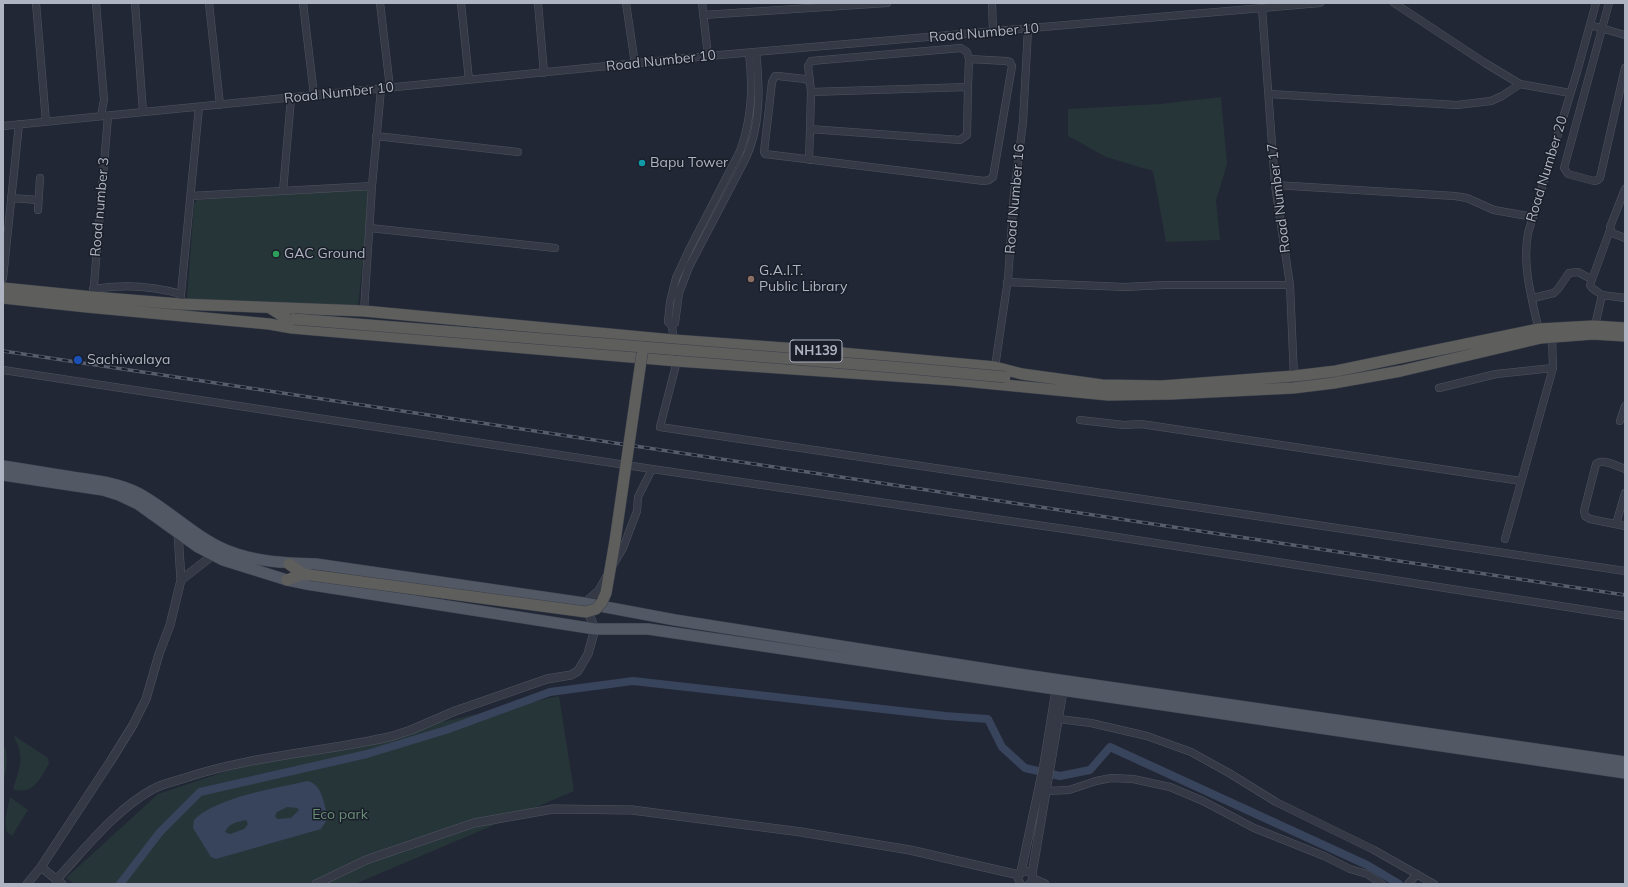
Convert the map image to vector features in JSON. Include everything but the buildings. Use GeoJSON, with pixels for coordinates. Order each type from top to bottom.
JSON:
{"type":"FeatureCollection","features":[{"type":"Feature","properties":{"kind":"highway","name":"NH139"},"geometry":{"type":"LineString","coordinates":[[3,288],[181,299],[270,308],[364,311],[673,340],[798,349],[996,367],[1022,374],[1102,386],[1162,386],[1294,376],[1336,371],[1544,334],[1625,328]]}},
{"type":"Feature","properties":{"kind":"highway","name":"NH139"},"geometry":{"type":"LineString","coordinates":[[3,298],[269,324],[292,328],[610,355],[953,380],[1108,395],[1171,394],[1293,388],[1334,383],[1401,371],[1544,334]]}},
{"type":"Feature","properties":{"kind":"highway"},"geometry":{"type":"LineString","coordinates":[[270,308],[290,319]]}},
{"type":"Feature","properties":{"kind":"highway"},"geometry":{"type":"LineString","coordinates":[[269,324],[290,319],[1008,378],[1022,374]]}},
{"type":"Feature","properties":{"kind":"highway","name":"NH139"},"geometry":{"type":"LineString","coordinates":[[1594,330],[1625,336]]}},
{"type":"Feature","properties":{"kind":"highway"},"geometry":{"type":"LineString","coordinates":[[610,355],[612,334]]}},
{"type":"Feature","properties":{"kind":"highway"},"geometry":{"type":"LineString","coordinates":[[288,580],[307,575],[586,612],[596,608],[602,602],[607,586],[643,347]]}},
{"type":"Feature","properties":{"kind":"highway"},"geometry":{"type":"LineString","coordinates":[[1008,378],[1020,386]]}},
{"type":"Feature","properties":{"kind":"highway"},"geometry":{"type":"LineString","coordinates":[[289,564],[307,575]]}},
{"type":"Feature","properties":{"kind":"main road"},"geometry":{"type":"LineString","coordinates":[[3,466],[121,486],[139,494],[226,550],[254,560],[289,564],[316,564],[584,603],[1060,685],[1625,773]]}},
{"type":"Feature","properties":{"kind":"main road"},"geometry":{"type":"LineString","coordinates":[[3,475],[103,490],[119,495],[138,504],[198,547],[222,560],[288,580],[313,585],[595,629],[648,629],[1625,762]]}},
{"type":"Feature","properties":{"kind":"street"},"geometry":{"type":"LineString","coordinates":[[36,3],[46,122]]}},
{"type":"Feature","properties":{"kind":"street","name":"Road number 3"},"geometry":{"type":"LineString","coordinates":[[93,293],[104,116],[96,3]]}},
{"type":"Feature","properties":{"kind":"street"},"geometry":{"type":"LineString","coordinates":[[135,3],[142,112]]}},
{"type":"Feature","properties":{"kind":"street"},"geometry":{"type":"LineString","coordinates":[[209,3],[220,105]]}},
{"type":"Feature","properties":{"kind":"street"},"geometry":{"type":"LineString","coordinates":[[303,3],[314,95]]}},
{"type":"Feature","properties":{"kind":"street"},"geometry":{"type":"LineString","coordinates":[[380,3],[390,88]]}},
{"type":"Feature","properties":{"kind":"street"},"geometry":{"type":"LineString","coordinates":[[461,3],[469,80]]}},
{"type":"Feature","properties":{"kind":"street"},"geometry":{"type":"LineString","coordinates":[[538,3],[544,72]]}},
{"type":"Feature","properties":{"kind":"street"},"geometry":{"type":"LineString","coordinates":[[626,3],[635,64]]}},
{"type":"Feature","properties":{"kind":"street"},"geometry":{"type":"LineString","coordinates":[[702,3],[708,56]]}},
{"type":"Feature","properties":{"kind":"street"},"geometry":{"type":"LineString","coordinates":[[768,11],[773,3]]}},
{"type":"Feature","properties":{"kind":"street"},"geometry":{"type":"LineString","coordinates":[[703,15],[768,11],[825,5],[887,3]]}},
{"type":"Feature","properties":{"kind":"street"},"geometry":{"type":"LineString","coordinates":[[992,3],[993,32]]}},
{"type":"Feature","properties":{"kind":"street","name":"Road Number 10"},"geometry":{"type":"LineString","coordinates":[[3,126],[708,56],[1320,3]]}},
{"type":"Feature","properties":{"kind":"street"},"geometry":{"type":"LineString","coordinates":[[1394,3],[1520,84],[1570,93]]}},
{"type":"Feature","properties":{"kind":"street","name":"Road Number 20"},"geometry":{"type":"LineString","coordinates":[[1506,539],[1553,368],[1533,298],[1526,258],[1526,245],[1596,3]]}},
{"type":"Feature","properties":{"kind":"street"},"geometry":{"type":"LineString","coordinates":[[1609,3],[1564,168],[1568,174],[1594,181],[1600,178],[1625,68]]}},
{"type":"Feature","properties":{"kind":"street","name":"Road Number 17"},"geometry":{"type":"LineString","coordinates":[[1262,8],[1275,185],[1290,285],[1294,376],[1293,388]]}},
{"type":"Feature","properties":{"kind":"street"},"geometry":{"type":"LineString","coordinates":[[1590,25],[1625,35]]}},
{"type":"Feature","properties":{"kind":"street","name":"Road Number 16"},"geometry":{"type":"LineString","coordinates":[[996,367],[1007,282],[1014,194],[1023,122],[1028,29]]}},
{"type":"Feature","properties":{"kind":"street"},"geometry":{"type":"LineString","coordinates":[[809,160],[811,92],[808,66],[811,61],[961,48],[967,52],[969,59],[967,135],[960,140],[810,129]]}},
{"type":"Feature","properties":{"kind":"street"},"geometry":{"type":"LineString","coordinates":[[752,52],[756,83],[747,128],[740,151],[672,291],[668,322],[672,326],[677,360],[660,427],[1625,571]]}},
{"type":"Feature","properties":{"kind":"street"},"geometry":{"type":"LineString","coordinates":[[810,82],[805,78],[775,76],[772,82],[764,152],[768,156],[984,181],[993,177],[1012,66],[1010,62],[1006,61],[969,59]]}},
{"type":"Feature","properties":{"kind":"street"},"geometry":{"type":"LineString","coordinates":[[756,83],[772,82]]}},
{"type":"Feature","properties":{"kind":"street"},"geometry":{"type":"LineString","coordinates":[[1268,94],[1457,105],[1491,101],[1502,96],[1520,84]]}},
{"type":"Feature","properties":{"kind":"street"},"geometry":{"type":"LineString","coordinates":[[811,92],[968,87]]}},
{"type":"Feature","properties":{"kind":"street"},"geometry":{"type":"LineString","coordinates":[[364,311],[372,186],[381,89]]}},
{"type":"Feature","properties":{"kind":"street"},"geometry":{"type":"LineString","coordinates":[[283,191],[291,98]]}},
{"type":"Feature","properties":{"kind":"street"},"geometry":{"type":"LineString","coordinates":[[181,299],[199,107]]}},
{"type":"Feature","properties":{"kind":"street"},"geometry":{"type":"LineString","coordinates":[[3,278],[10,198],[19,124]]}},
{"type":"Feature","properties":{"kind":"street"},"geometry":{"type":"LineString","coordinates":[[376,136],[518,152]]}},
{"type":"Feature","properties":{"kind":"street"},"geometry":{"type":"LineString","coordinates":[[38,210],[40,178]]}},
{"type":"Feature","properties":{"kind":"street"},"geometry":{"type":"LineString","coordinates":[[1275,185],[1455,196],[1467,198],[1494,210],[1533,217]]}},
{"type":"Feature","properties":{"kind":"street"},"geometry":{"type":"LineString","coordinates":[[191,196],[372,186]]}},
{"type":"Feature","properties":{"kind":"street"},"geometry":{"type":"LineString","coordinates":[[1625,189],[1590,285],[1602,295],[1625,298]]}},
{"type":"Feature","properties":{"kind":"street"},"geometry":{"type":"LineString","coordinates":[[10,198],[38,200]]}},
{"type":"Feature","properties":{"kind":"street"},"geometry":{"type":"LineString","coordinates":[[370,228],[555,248]]}},
{"type":"Feature","properties":{"kind":"street"},"geometry":{"type":"LineString","coordinates":[[1610,230],[1612,233],[1625,238]]}},
{"type":"Feature","properties":{"kind":"street"},"geometry":{"type":"LineString","coordinates":[[1533,298],[1554,293],[1569,273],[1578,272],[1591,279]]}},
{"type":"Feature","properties":{"kind":"street"},"geometry":{"type":"LineString","coordinates":[[1007,282],[1124,287],[1164,285],[1290,285]]}},
{"type":"Feature","properties":{"kind":"street"},"geometry":{"type":"LineString","coordinates":[[1594,330],[1602,295]]}},
{"type":"Feature","properties":{"kind":"street"},"geometry":{"type":"LineString","coordinates":[[1438,388],[1496,374],[1553,368]]}},
{"type":"Feature","properties":{"kind":"street"},"geometry":{"type":"LineString","coordinates":[[3,370],[652,469],[1078,531],[1625,616]]}},
{"type":"Feature","properties":{"kind":"street"},"geometry":{"type":"LineString","coordinates":[[1620,421],[1625,406]]}},
{"type":"Feature","properties":{"kind":"street"},"geometry":{"type":"LineString","coordinates":[[1080,420],[1124,425],[1141,424],[1522,481]]}},
{"type":"Feature","properties":{"kind":"street"},"geometry":{"type":"LineString","coordinates":[[1625,469],[1603,462],[1596,464],[1584,512],[1585,516],[1590,519],[1625,526]]}},
{"type":"Feature","properties":{"kind":"street"},"geometry":{"type":"LineString","coordinates":[[41,868],[59,882],[102,830],[131,805],[154,788],[200,773],[239,763],[393,736],[455,711],[547,679],[571,675],[578,671],[588,654],[595,629],[584,603],[599,590],[623,548],[637,511],[638,497],[652,469]]}},
{"type":"Feature","properties":{"kind":"street"},"geometry":{"type":"LineString","coordinates":[[1616,524],[1625,493]]}},
{"type":"Feature","properties":{"kind":"street"},"geometry":{"type":"LineString","coordinates":[[27,884],[41,868],[110,762],[140,711],[148,692],[159,654],[170,625],[181,580],[178,533]]}},
{"type":"Feature","properties":{"kind":"street"},"geometry":{"type":"LineString","coordinates":[[181,580],[213,555]]}},
{"type":"Feature","properties":{"kind":"street"},"geometry":{"type":"LineString","coordinates":[[1047,765],[1059,719],[1060,685]]}},
{"type":"Feature","properties":{"kind":"street"},"geometry":{"type":"LineString","coordinates":[[1030,881],[1060,685]]}},
{"type":"Feature","properties":{"kind":"street"},"geometry":{"type":"LineString","coordinates":[[1059,719],[1091,723],[1147,736],[1191,752],[1287,808],[1374,850],[1434,884]]}},
{"type":"Feature","properties":{"kind":"street"},"geometry":{"type":"LineString","coordinates":[[1044,787],[1069,790],[1111,778],[1133,779],[1170,786],[1203,801],[1254,828],[1324,856],[1350,869],[1367,874],[1382,884]]}},
{"type":"Feature","properties":{"kind":"street"},"geometry":{"type":"LineString","coordinates":[[1019,879],[1044,787]]}},
{"type":"Feature","properties":{"kind":"street"},"geometry":{"type":"LineString","coordinates":[[316,884],[366,860],[474,823],[553,809],[632,810],[801,832],[910,850],[1019,879]]}},
{"type":"Feature","properties":{"kind":"street"},"geometry":{"type":"LineString","coordinates":[[1019,879],[1027,871],[1030,881]]}},
{"type":"Feature","properties":{"kind":"street"},"geometry":{"type":"LineString","coordinates":[[1408,884],[1416,874]]}},
{"type":"Feature","properties":{"kind":"street"},"geometry":{"type":"LineString","coordinates":[[1030,881],[1045,884]]}},
{"type":"Feature","properties":{"kind":"green space"},"geometry":{"type":"Polygon","coordinates":[[[1221,97],[1227,164],[1216,201],[1220,240],[1166,242],[1153,171],[1106,157],[1068,136],[1068,109],[1160,104],[1221,97]]]}},
{"type":"Feature","properties":{"kind":"green space","name":"GAC Ground"},"geometry":{"type":"Polygon","coordinates":[[[366,189],[370,194],[358,307],[187,299],[194,204],[197,200],[366,189]]]}},
{"type":"Feature","properties":{"kind":"green space","name":"Eco park"},"geometry":{"type":"Polygon","coordinates":[[[559,696],[574,791],[355,884],[75,884],[66,878],[158,794],[242,766],[559,696]]]}},
{"type":"Feature","properties":{"kind":"green space"},"geometry":{"type":"Polygon","coordinates":[[[15,736],[48,758],[49,764],[36,784],[31,788],[20,791],[13,789],[20,763],[19,751],[14,737],[15,736]]]}},
{"type":"Feature","properties":{"kind":"green space"},"geometry":{"type":"Polygon","coordinates":[[[5,747],[7,761],[3,784],[3,750],[5,747]]]}},
{"type":"Feature","properties":{"kind":"green space"},"geometry":{"type":"Polygon","coordinates":[[[10,797],[28,810],[12,836],[7,832],[6,823],[10,797]]]}},
{"type":"Feature","properties":{"kind":"water"},"geometry":{"type":"Polygon","coordinates":[[[308,781],[317,787],[324,802],[328,818],[321,829],[216,859],[211,857],[193,828],[194,820],[204,812],[217,805],[248,794],[308,781]],[[287,807],[277,812],[275,816],[277,819],[291,818],[299,810],[297,808],[287,807]],[[246,820],[236,822],[225,832],[230,834],[244,829],[248,824],[246,820]]]}},
{"type":"Feature","properties":{"kind":"waterway"},"geometry":{"type":"LineString","coordinates":[[120,884],[160,832],[200,792],[367,754],[446,730],[550,692],[633,681],[945,716],[988,719],[1002,747],[1025,768],[1060,776],[1090,770],[1110,747],[1367,865],[1399,884]]}},
{"type":"Feature","properties":{"kind":"railway"},"geometry":{"type":"LineString","coordinates":[[3,351],[1625,595]]}},
{"type":"Feature","properties":{"kind":"place","name":"Bapu Tower"},"geometry":{"type":"Point","coordinates":[642,163]}},
{"type":"Feature","properties":{"kind":"place","name":"GAC Ground"},"geometry":{"type":"Point","coordinates":[276,254]}},
{"type":"Feature","properties":{"kind":"place","name":"G.A.I.T. Public Library"},"geometry":{"type":"Point","coordinates":[751,279]}},
{"type":"Feature","properties":{"kind":"place","name":"Sachiwalaya"},"geometry":{"type":"Point","coordinates":[78,360]}}]}
